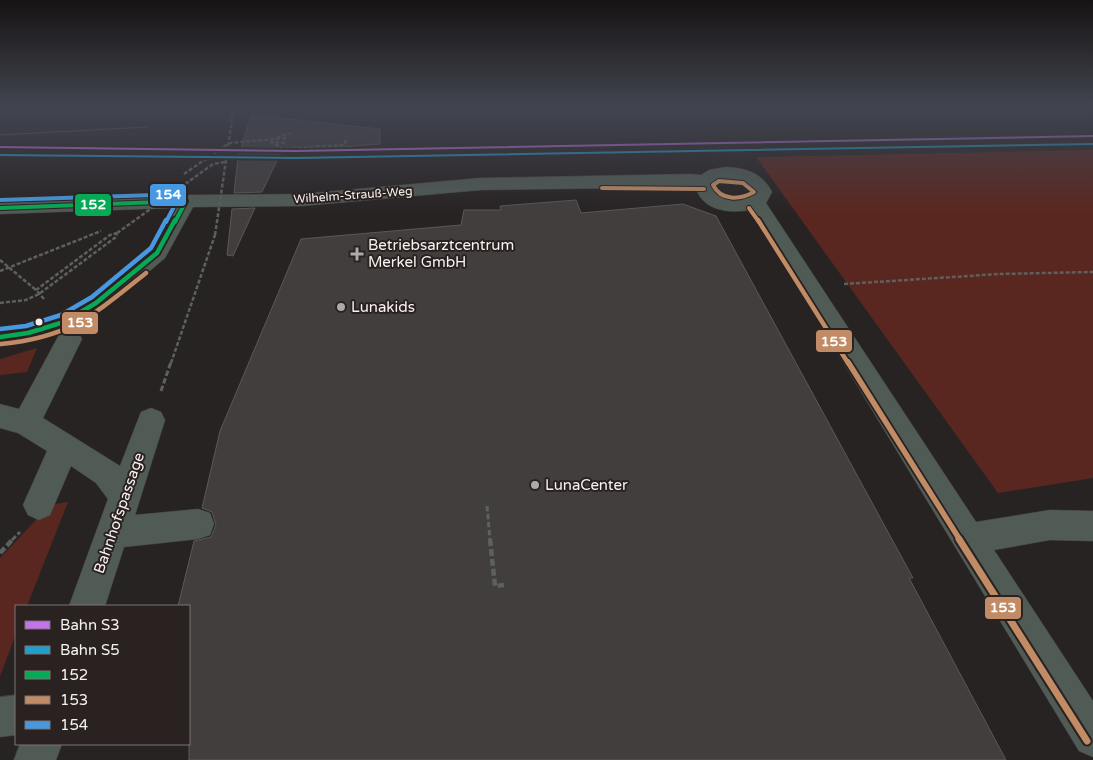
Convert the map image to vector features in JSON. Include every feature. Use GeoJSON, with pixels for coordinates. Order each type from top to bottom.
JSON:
{"type":"FeatureCollection","features":[{"type":"Feature","properties":{"kind":"street","name":"Wilhelm-Strauß-Weg"},"geometry":{"type":"LineString","coordinates":[[0,208],[186,201],[302,200],[480,184],[692,180],[705,182],[716,174],[735,173],[746,176],[761,186],[763,193],[761,199],[754,203]]}},
{"type":"Feature","properties":{"kind":"street"},"geometry":{"type":"LineString","coordinates":[[705,182],[705,189],[718,202],[743,206],[754,203],[760,209],[1093,737]]}},
{"type":"Feature","properties":{"kind":"street"},"geometry":{"type":"LineString","coordinates":[[0,337],[28,333],[56,325],[96,303],[157,253],[186,201]]}},
{"type":"Feature","properties":{"kind":"street"},"geometry":{"type":"LineString","coordinates":[[68,339],[13,420],[64,446],[106,473],[125,497]]}},
{"type":"Feature","properties":{"kind":"street","name":"Bahnhofspassage"},"geometry":{"type":"LineString","coordinates":[[87,605],[151,420]]}},
{"type":"Feature","properties":{"kind":"street"},"geometry":{"type":"LineString","coordinates":[[39,505],[64,446]]}},
{"type":"Feature","properties":{"kind":"street"},"geometry":{"type":"LineString","coordinates":[[112,533],[198,524]]}},
{"type":"Feature","properties":{"kind":"street"},"geometry":{"type":"LineString","coordinates":[[968,539],[1050,525],[1083,528],[1093,526]]}},
{"type":"Feature","properties":{"kind":"street"},"geometry":{"type":"LineString","coordinates":[[0,718],[15,715]]}},
{"type":"Feature","properties":{"kind":"street"},"geometry":{"type":"LineString","coordinates":[[35,760],[40,745]]}},
{"type":"Feature","properties":{"kind":"path"},"geometry":{"type":"LineString","coordinates":[[183,175],[229,143],[240,142]]}},
{"type":"Feature","properties":{"kind":"path"},"geometry":{"type":"LineString","coordinates":[[272,142],[283,149],[344,146],[345,142]]}},
{"type":"Feature","properties":{"kind":"path"},"geometry":{"type":"LineString","coordinates":[[282,142],[286,143]]}},
{"type":"Feature","properties":{"kind":"path"},"geometry":{"type":"LineString","coordinates":[[151,420],[215,235],[229,143]]}},
{"type":"Feature","properties":{"kind":"path"},"geometry":{"type":"LineString","coordinates":[[0,303],[26,300],[39,294],[212,164],[225,162]]}},
{"type":"Feature","properties":{"kind":"path"},"geometry":{"type":"LineString","coordinates":[[0,270],[100,233],[103,227]]}},
{"type":"Feature","properties":{"kind":"path"},"geometry":{"type":"LineString","coordinates":[[36,290],[110,235],[116,235]]}},
{"type":"Feature","properties":{"kind":"path"},"geometry":{"type":"LineString","coordinates":[[0,260],[39,294]]}},
{"type":"Feature","properties":{"kind":"path"},"geometry":{"type":"LineString","coordinates":[[810,287],[999,274],[1093,272]]}},
{"type":"Feature","properties":{"kind":"path"},"geometry":{"type":"LineString","coordinates":[[487,506],[495,586],[504,585]]}},
{"type":"Feature","properties":{"kind":"shaded area"},"geometry":{"type":"Polygon","coordinates":[[[1093,150],[1093,478],[998,493],[756,157],[1093,150]]]}},
{"type":"Feature","properties":{"kind":"shaded area"},"geometry":{"type":"Polygon","coordinates":[[[37,348],[27,372],[0,375],[0,359],[37,348]]]}},
{"type":"Feature","properties":{"kind":"shaded area"},"geometry":{"type":"Polygon","coordinates":[[[68,502],[27,605],[15,605],[15,637],[0,676],[0,558],[35,521],[42,506],[68,502]]]}},
{"type":"Feature","properties":{"kind":"building"},"geometry":{"type":"Polygon","coordinates":[[[243,142],[380,142],[380,144],[281,152],[262,192],[234,193],[238,158],[243,142]]]}},
{"type":"Feature","properties":{"kind":"building","name":"LunaCenter"},"geometry":{"type":"Polygon","coordinates":[[[576,200],[581,213],[683,204],[716,216],[913,578],[909,578],[1006,760],[189,760],[190,605],[178,605],[194,541],[211,537],[216,525],[212,512],[202,508],[220,431],[301,239],[461,225],[464,210],[501,210],[500,206],[576,200]]]}},
{"type":"Feature","properties":{"kind":"building"},"geometry":{"type":"Polygon","coordinates":[[[255,208],[233,256],[227,255],[232,209],[255,208]]]}},
{"type":"Feature","properties":{"kind":"rail line","name":"S3"},"geometry":{"type":"LineString","coordinates":[[0,147],[296,151],[749,142]]}},
{"type":"Feature","properties":{"kind":"rail line","name":"S5"},"geometry":{"type":"LineString","coordinates":[[0,155],[296,158],[1093,144]]}},
{"type":"Feature","properties":{"kind":"transit line","name":"153"},"geometry":{"type":"LineString","coordinates":[[719,181],[743,183],[754,192],[744,197],[725,197],[715,190],[713,185],[719,181]]}},
{"type":"Feature","properties":{"kind":"transit line","name":"153"},"geometry":{"type":"LineString","coordinates":[[602,188],[704,189]]}},
{"type":"Feature","properties":{"kind":"transit line","name":"154"},"geometry":{"type":"LineString","coordinates":[[0,200],[186,194]]}},
{"type":"Feature","properties":{"kind":"transit line","name":"154"},"geometry":{"type":"LineString","coordinates":[[0,329],[26,326],[61,315],[92,297],[151,248],[179,197]]}},
{"type":"Feature","properties":{"kind":"transit line","name":"152"},"geometry":{"type":"LineString","coordinates":[[0,208],[186,201]]}},
{"type":"Feature","properties":{"kind":"transit line","name":"152"},"geometry":{"type":"LineString","coordinates":[[0,337],[28,333],[64,322],[96,303],[157,253],[186,201]]}},
{"type":"Feature","properties":{"kind":"transit line","name":"153"},"geometry":{"type":"LineString","coordinates":[[749,208],[1087,741]]}},
{"type":"Feature","properties":{"kind":"transit line","name":"153"},"geometry":{"type":"LineString","coordinates":[[1,344],[39,339],[73,327],[105,306],[146,273]]}},
{"type":"Feature","properties":{"kind":"place","name":"Betriebsarztcentrum Merkel GmbH"},"geometry":{"type":"Point","coordinates":[357,254]}},
{"type":"Feature","properties":{"kind":"place","name":"Lunakids"},"geometry":{"type":"Point","coordinates":[341,307]}},
{"type":"Feature","properties":{"kind":"place","name":"LunaCenter"},"geometry":{"type":"Point","coordinates":[535,485]}}]}
